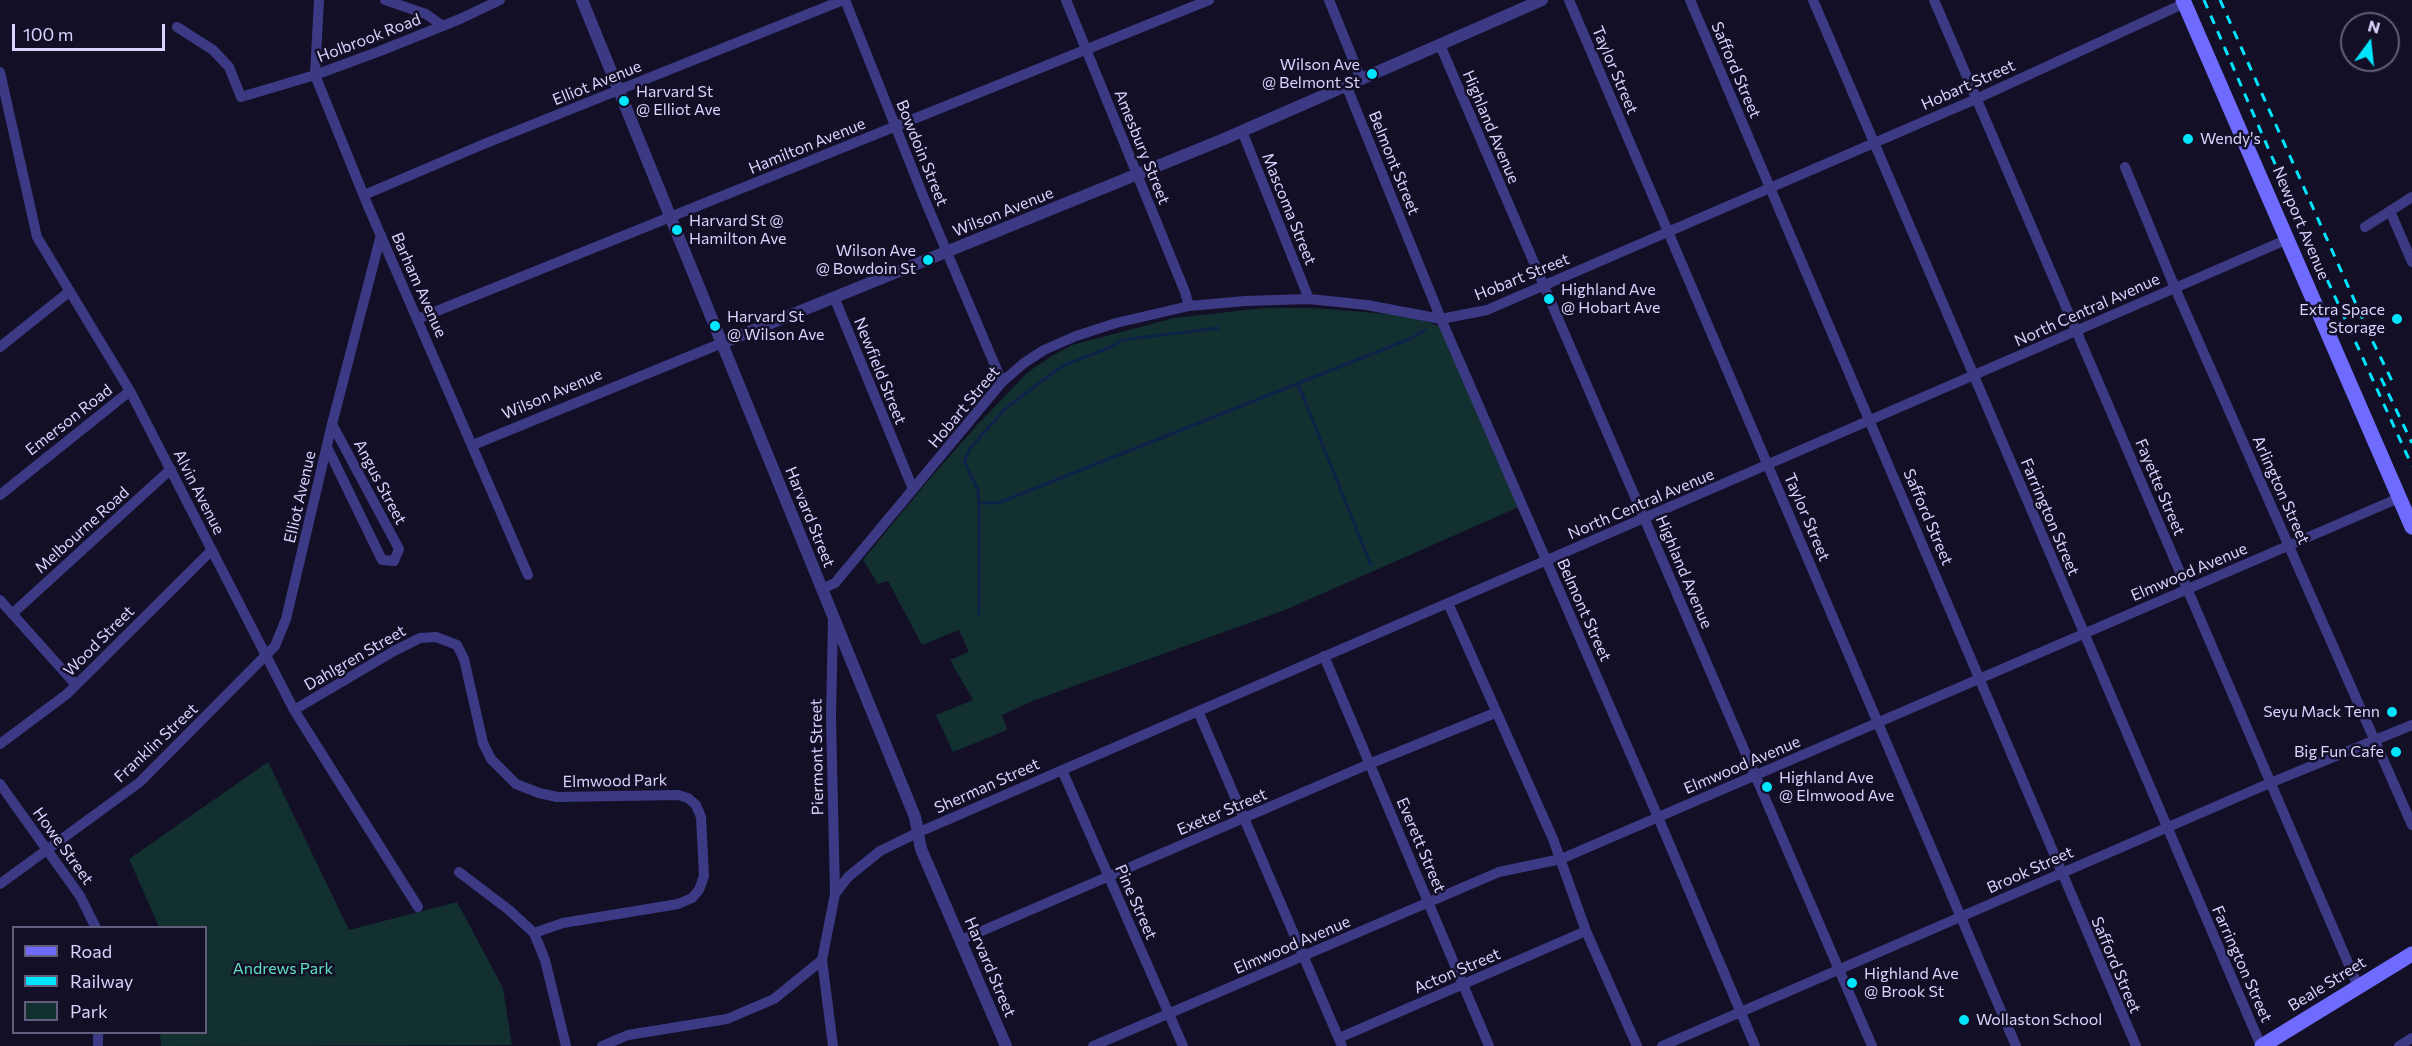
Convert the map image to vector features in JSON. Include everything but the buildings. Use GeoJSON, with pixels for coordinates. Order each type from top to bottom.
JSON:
{"type":"FeatureCollection","features":[{"type":"Feature","properties":{"kind":"main road","name":"Newport Avenue"},"geometry":{"type":"LineString","coordinates":[[2184,2],[2412,527]]}},
{"type":"Feature","properties":{"kind":"main road","name":"Beale Street"},"geometry":{"type":"LineString","coordinates":[[2262,1046],[2412,954]]}},
{"type":"Feature","properties":{"kind":"street","name":"Barham Avenue"},"geometry":{"type":"LineString","coordinates":[[319,0],[315,75],[381,235],[528,575]]}},
{"type":"Feature","properties":{"kind":"street"},"geometry":{"type":"LineString","coordinates":[[385,0],[426,14],[443,26]]}},
{"type":"Feature","properties":{"kind":"street","name":"Holbrook Road"},"geometry":{"type":"LineString","coordinates":[[177,27],[213,50],[229,67],[241,97],[315,75],[443,26],[500,0]]}},
{"type":"Feature","properties":{"kind":"street","name":"Harvard Street"},"geometry":{"type":"LineString","coordinates":[[582,0],[915,817],[921,849],[1006,1046]]}},
{"type":"Feature","properties":{"kind":"street","name":"Elliot Avenue"},"geometry":{"type":"LineString","coordinates":[[364,195],[484,144],[844,0]]}},
{"type":"Feature","properties":{"kind":"street","name":"Bowdoin Street"},"geometry":{"type":"LineString","coordinates":[[844,0],[1002,382]]}},
{"type":"Feature","properties":{"kind":"street","name":"Amesbury Street"},"geometry":{"type":"LineString","coordinates":[[1066,0],[1189,306]]}},
{"type":"Feature","properties":{"kind":"street","name":"Hamilton Avenue"},"geometry":{"type":"LineString","coordinates":[[417,319],[1209,0]]}},
{"type":"Feature","properties":{"kind":"street"},"geometry":{"type":"LineString","coordinates":[[1329,0],[1361,79]]}},
{"type":"Feature","properties":{"kind":"street","name":"Wilson Avenue"},"geometry":{"type":"LineString","coordinates":[[473,445],[593,394],[948,253],[1242,131],[1542,0]]}},
{"type":"Feature","properties":{"kind":"street","name":"Taylor Street"},"geometry":{"type":"LineString","coordinates":[[1569,0],[2016,1046]]}},
{"type":"Feature","properties":{"kind":"street","name":"Safford Street"},"geometry":{"type":"LineString","coordinates":[[1690,0],[2136,1046]]}},
{"type":"Feature","properties":{"kind":"street","name":"Farrington Street"},"geometry":{"type":"LineString","coordinates":[[1813,0],[2166,827],[2262,1046]]}},
{"type":"Feature","properties":{"kind":"street","name":"Fayette Street"},"geometry":{"type":"LineString","coordinates":[[1934,0],[2358,986]]}},
{"type":"Feature","properties":{"kind":"street","name":"Hobart Street"},"geometry":{"type":"LineString","coordinates":[[822,589],[835,583],[1002,382],[1044,350],[1076,336],[1116,323],[1189,306],[1245,301],[1309,299],[1367,305],[1441,319],[1487,310],[1976,99],[2184,2]]}},
{"type":"Feature","properties":{"kind":"street","name":"Highland Avenue"},"geometry":{"type":"LineString","coordinates":[[1440,45],[1872,1046]]}},
{"type":"Feature","properties":{"kind":"street","name":"Alvin Avenue"},"geometry":{"type":"LineString","coordinates":[[0,72],[37,237],[130,391],[294,710],[417,907]]}},
{"type":"Feature","properties":{"kind":"street","name":"Belmont Street"},"geometry":{"type":"LineString","coordinates":[[1346,85],[1441,319],[1755,1046]]}},
{"type":"Feature","properties":{"kind":"street","name":"Mascoma Street"},"geometry":{"type":"LineString","coordinates":[[1242,131],[1309,299]]}},
{"type":"Feature","properties":{"kind":"street","name":"Arlington Street"},"geometry":{"type":"LineString","coordinates":[[2125,167],[2175,288],[2412,825]]}},
{"type":"Feature","properties":{"kind":"street"},"geometry":{"type":"LineString","coordinates":[[2365,227],[2412,197]]}},
{"type":"Feature","properties":{"kind":"street"},"geometry":{"type":"LineString","coordinates":[[2390,211],[2412,262]]}},
{"type":"Feature","properties":{"kind":"street","name":"Elliot Avenue"},"geometry":{"type":"LineString","coordinates":[[266,656],[280,638],[286,619],[332,424],[381,235]]}},
{"type":"Feature","properties":{"kind":"street","name":"North Central Avenue"},"geometry":{"type":"LineString","coordinates":[[1448,603],[2288,239]]}},
{"type":"Feature","properties":{"kind":"street"},"geometry":{"type":"LineString","coordinates":[[0,347],[70,291]]}},
{"type":"Feature","properties":{"kind":"street","name":"Newfield Street"},"geometry":{"type":"LineString","coordinates":[[834,297],[913,489]]}},
{"type":"Feature","properties":{"kind":"street","name":"Emerson Road"},"geometry":{"type":"LineString","coordinates":[[0,495],[130,391]]}},
{"type":"Feature","properties":{"kind":"street","name":"Angus Street"},"geometry":{"type":"LineString","coordinates":[[327,447],[382,560],[394,561],[399,549],[332,424]]}},
{"type":"Feature","properties":{"kind":"street","name":"Melbourne Road"},"geometry":{"type":"LineString","coordinates":[[12,614],[171,469]]}},
{"type":"Feature","properties":{"kind":"street","name":"Elmwood Avenue"},"geometry":{"type":"LineString","coordinates":[[1093,1046],[1499,872],[1561,859],[2399,498]]}},
{"type":"Feature","properties":{"kind":"street","name":"Wood Street"},"geometry":{"type":"LineString","coordinates":[[0,744],[76,685],[212,550]]}},
{"type":"Feature","properties":{"kind":"street"},"geometry":{"type":"LineString","coordinates":[[0,600],[76,685]]}},
{"type":"Feature","properties":{"kind":"street"},"geometry":{"type":"LineString","coordinates":[[1448,603],[1561,859],[1586,931],[1637,1046]]}},
{"type":"Feature","properties":{"kind":"street","name":"Sherman Street"},"geometry":{"type":"LineString","coordinates":[[835,894],[858,868],[880,851],[917,833],[1448,603]]}},
{"type":"Feature","properties":{"kind":"street","name":"Piermont Street"},"geometry":{"type":"LineString","coordinates":[[833,619],[831,717],[835,894]]}},
{"type":"Feature","properties":{"kind":"street","name":"Dahlgren Street"},"geometry":{"type":"LineString","coordinates":[[294,710],[394,651],[420,638],[432,637]]}},
{"type":"Feature","properties":{"kind":"street","name":"Elmwood Park"},"geometry":{"type":"LineString","coordinates":[[432,637],[458,645],[464,659],[483,743],[491,759],[516,784],[538,793],[557,797],[681,795],[693,802],[700,814],[704,876],[699,890],[689,900],[678,904],[563,923],[534,933]]}},
{"type":"Feature","properties":{"kind":"street","name":"Franklin Street"},"geometry":{"type":"LineString","coordinates":[[0,884],[140,782],[266,656]]}},
{"type":"Feature","properties":{"kind":"street","name":"Everett Street"},"geometry":{"type":"LineString","coordinates":[[1324,656],[1489,1046]]}},
{"type":"Feature","properties":{"kind":"street"},"geometry":{"type":"LineString","coordinates":[[1198,711],[1341,1042]]}},
{"type":"Feature","properties":{"kind":"street","name":"Exeter Street"},"geometry":{"type":"LineString","coordinates":[[961,940],[1369,764],[1495,713]]}},
{"type":"Feature","properties":{"kind":"street","name":"Brook Street"},"geometry":{"type":"LineString","coordinates":[[1662,1046],[2166,827],[2412,725]]}},
{"type":"Feature","properties":{"kind":"street","name":"Pine Street"},"geometry":{"type":"LineString","coordinates":[[1062,770],[1183,1046]]}},
{"type":"Feature","properties":{"kind":"street","name":"Howe Street"},"geometry":{"type":"LineString","coordinates":[[0,784],[88,908],[96,926]]}},
{"type":"Feature","properties":{"kind":"street"},"geometry":{"type":"LineString","coordinates":[[459,872],[509,910],[534,933],[545,960],[566,1046]]}},
{"type":"Feature","properties":{"kind":"street"},"geometry":{"type":"LineString","coordinates":[[833,1046],[822,960],[835,894]]}},
{"type":"Feature","properties":{"kind":"street","name":"Acton Street"},"geometry":{"type":"LineString","coordinates":[[1341,1042],[1586,931]]}},
{"type":"Feature","properties":{"kind":"street"},"geometry":{"type":"LineString","coordinates":[[602,1046],[628,1035],[738,1016],[774,999],[822,960]]}},
{"type":"Feature","properties":{"kind":"street"},"geometry":{"type":"LineString","coordinates":[[2399,1046],[2412,1038]]}},
{"type":"Feature","properties":{"kind":"green space"},"geometry":{"type":"Polygon","coordinates":[[[1264,308],[1313,308],[1389,314],[1429,322],[1447,330],[1521,506],[1285,610],[1035,700],[1002,715],[1007,730],[953,752],[936,715],[973,700],[950,660],[969,652],[959,630],[922,645],[888,581],[878,584],[863,560],[977,425],[1027,373],[1050,357],[1072,345],[1174,318],[1264,308]]]}},
{"type":"Feature","properties":{"kind":"green space","name":"Andrews Park"},"geometry":{"type":"Polygon","coordinates":[[[268,762],[349,930],[457,902],[503,988],[512,1045],[161,1046],[160,1034],[207,1034],[207,926],[159,926],[129,859],[268,762]]]}},
{"type":"Feature","properties":{"kind":"waterway"},"geometry":{"type":"LineString","coordinates":[[1218,328],[1121,340],[1111,347],[1062,366],[1006,408],[971,447],[964,461],[978,490],[979,503],[998,503],[1412,338],[1425,330]]}},
{"type":"Feature","properties":{"kind":"waterway"},"geometry":{"type":"LineString","coordinates":[[1298,384],[1371,565]]}},
{"type":"Feature","properties":{"kind":"waterway"},"geometry":{"type":"LineString","coordinates":[[979,503],[979,614]]}},
{"type":"Feature","properties":{"kind":"railway"},"geometry":{"type":"LineString","coordinates":[[2204,0],[2285,187],[2412,466]]}},
{"type":"Feature","properties":{"kind":"railway"},"geometry":{"type":"LineString","coordinates":[[2220,0],[2395,387]]}},
{"type":"Feature","properties":{"kind":"railway"},"geometry":{"type":"LineString","coordinates":[[2381,378],[2412,443]]}},
{"type":"Feature","properties":{"kind":"place","name":"Wilson Ave @ Belmont St"},"geometry":{"type":"Point","coordinates":[1372,74]}},
{"type":"Feature","properties":{"kind":"place","name":"Harvard St @ Elliot Ave"},"geometry":{"type":"Point","coordinates":[624,101]}},
{"type":"Feature","properties":{"kind":"place","name":"Wendy's"},"geometry":{"type":"Point","coordinates":[2188,139]}},
{"type":"Feature","properties":{"kind":"place","name":"Harvard St @ Hamilton Ave"},"geometry":{"type":"Point","coordinates":[677,230]}},
{"type":"Feature","properties":{"kind":"place","name":"Wilson Ave @ Bowdoin St"},"geometry":{"type":"Point","coordinates":[928,260]}},
{"type":"Feature","properties":{"kind":"place","name":"Highland Ave @ Hobart Ave"},"geometry":{"type":"Point","coordinates":[1549,299]}},
{"type":"Feature","properties":{"kind":"place","name":"Extra Space Storage"},"geometry":{"type":"Point","coordinates":[2397,319]}},
{"type":"Feature","properties":{"kind":"place","name":"Harvard St @ Wilson Ave"},"geometry":{"type":"Point","coordinates":[715,326]}},
{"type":"Feature","properties":{"kind":"place","name":"Seyu Mack Tenn"},"geometry":{"type":"Point","coordinates":[2392,712]}},
{"type":"Feature","properties":{"kind":"place","name":"Big Fun Cafe"},"geometry":{"type":"Point","coordinates":[2396,752]}},
{"type":"Feature","properties":{"kind":"place","name":"Highland Ave @ Elmwood Ave"},"geometry":{"type":"Point","coordinates":[1767,787]}},
{"type":"Feature","properties":{"kind":"place","name":"Highland Ave @ Brook St"},"geometry":{"type":"Point","coordinates":[1852,983]}},
{"type":"Feature","properties":{"kind":"place","name":"Wollaston School"},"geometry":{"type":"Point","coordinates":[1964,1020]}}]}
